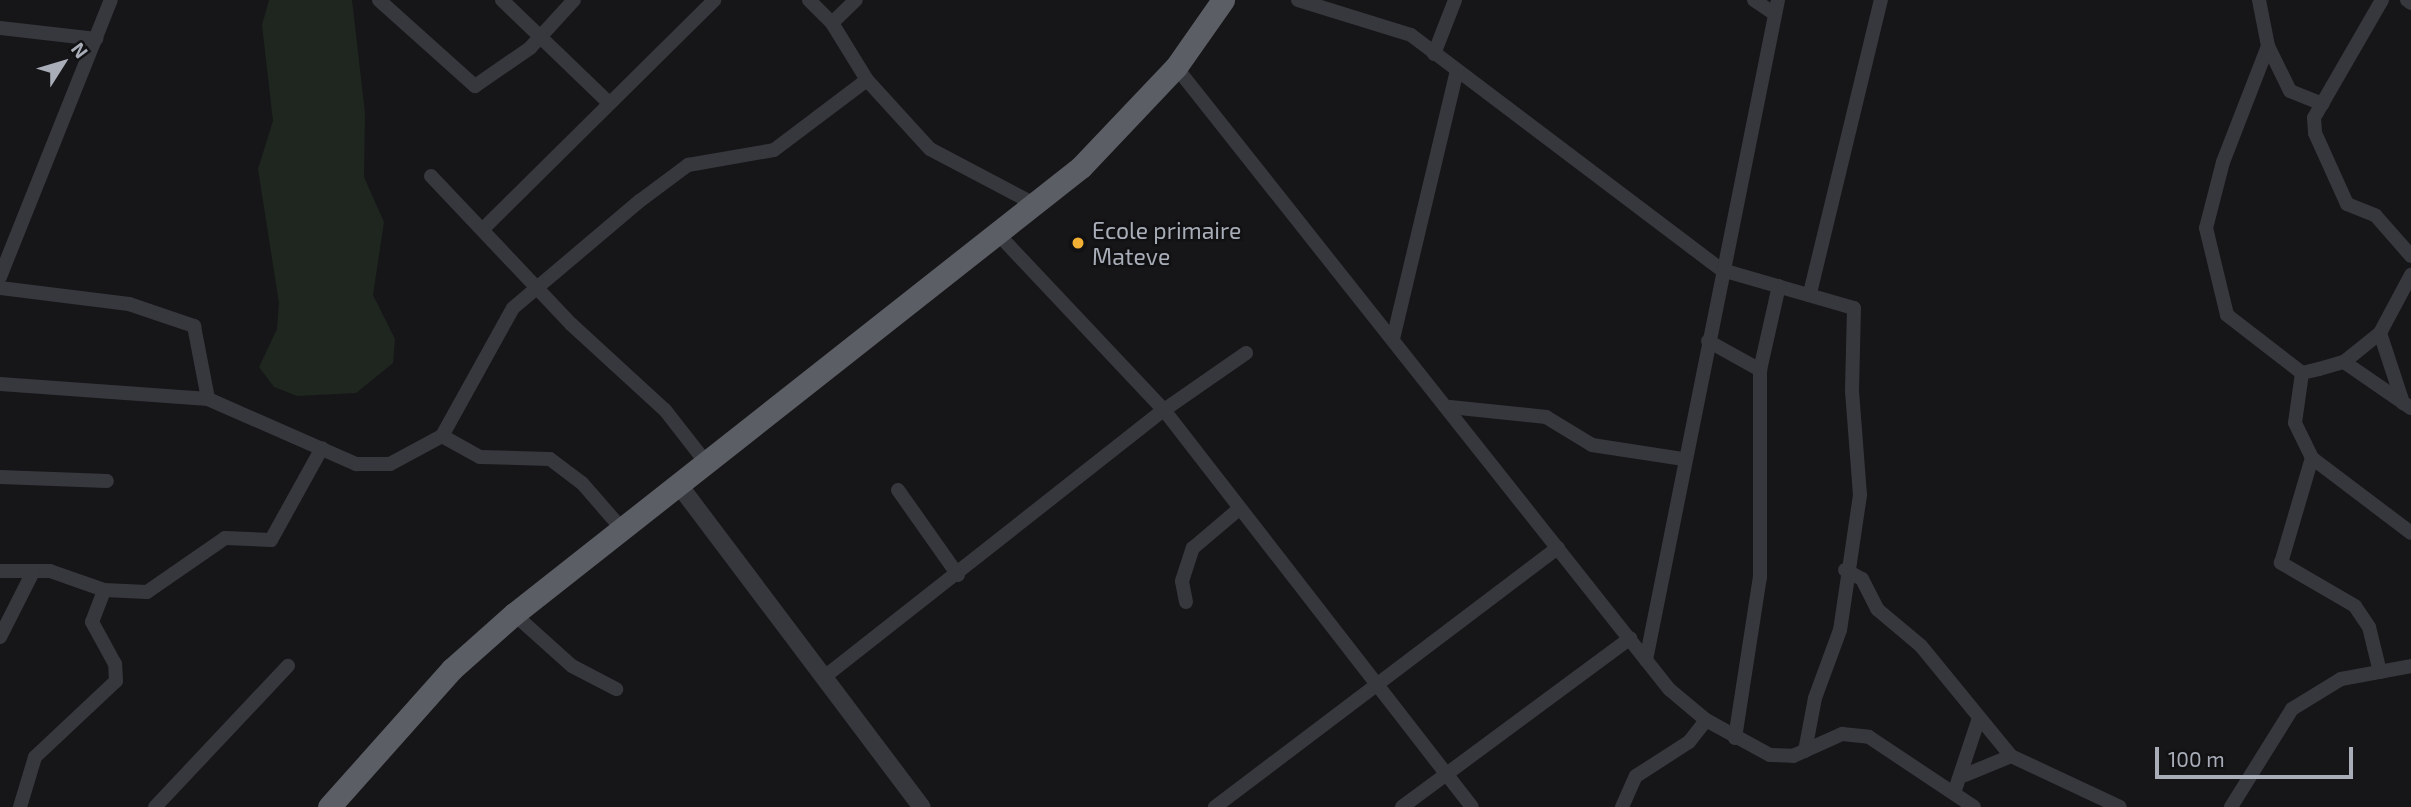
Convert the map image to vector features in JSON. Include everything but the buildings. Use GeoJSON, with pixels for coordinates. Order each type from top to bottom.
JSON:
{"type":"FeatureCollection","features":[{"type":"Feature","properties":{"kind":"highway"},"geometry":{"type":"LineString","coordinates":[[329,807],[452,669],[514,614],[1036,205],[1102,148],[1176,67],[1223,0]]}},
{"type":"Feature","properties":{"kind":"street"},"geometry":{"type":"LineString","coordinates":[[0,277],[110,0]]}},
{"type":"Feature","properties":{"kind":"street"},"geometry":{"type":"LineString","coordinates":[[379,0],[475,86],[542,33],[574,0]]}},
{"type":"Feature","properties":{"kind":"street"},"geometry":{"type":"LineString","coordinates":[[502,0],[542,33],[606,100]]}},
{"type":"Feature","properties":{"kind":"street"},"geometry":{"type":"LineString","coordinates":[[484,228],[606,100],[714,0]]}},
{"type":"Feature","properties":{"kind":"street"},"geometry":{"type":"LineString","coordinates":[[809,0],[832,23],[867,80],[930,149],[1036,205]]}},
{"type":"Feature","properties":{"kind":"street"},"geometry":{"type":"LineString","coordinates":[[832,23],[856,0]]}},
{"type":"Feature","properties":{"kind":"street"},"geometry":{"type":"LineString","coordinates":[[1298,0],[1401,30],[1722,270],[1847,302],[1856,316],[1852,391],[1860,495],[1845,570],[1840,630],[1815,698],[1805,751]]}},
{"type":"Feature","properties":{"kind":"street"},"geometry":{"type":"LineString","coordinates":[[1434,54],[1455,0]]}},
{"type":"Feature","properties":{"kind":"street"},"geometry":{"type":"LineString","coordinates":[[1646,660],[1722,270],[1777,7],[1754,0]]}},
{"type":"Feature","properties":{"kind":"street"},"geometry":{"type":"LineString","coordinates":[[1810,293],[1881,0]]}},
{"type":"Feature","properties":{"kind":"street"},"geometry":{"type":"LineString","coordinates":[[2259,0],[2267,46],[2290,91],[2322,104]]}},
{"type":"Feature","properties":{"kind":"street"},"geometry":{"type":"LineString","coordinates":[[2382,0],[2322,104],[2315,133],[2332,183],[2347,204],[2376,216],[2411,256]]}},
{"type":"Feature","properties":{"kind":"street"},"geometry":{"type":"LineString","coordinates":[[0,28],[96,40]]}},
{"type":"Feature","properties":{"kind":"street"},"geometry":{"type":"LineString","coordinates":[[2267,46],[2223,162],[2205,234],[2216,254],[2227,316],[2302,373]]}},
{"type":"Feature","properties":{"kind":"street"},"geometry":{"type":"LineString","coordinates":[[1176,67],[1450,407],[1646,660],[1706,720],[1735,738],[1782,757],[1805,751],[1842,734],[1869,737],[1955,790],[1974,807]]}},
{"type":"Feature","properties":{"kind":"street"},"geometry":{"type":"LineString","coordinates":[[1393,339],[1458,71]]}},
{"type":"Feature","properties":{"kind":"street"},"geometry":{"type":"LineString","coordinates":[[0,384],[208,399],[323,448],[374,466],[442,436],[513,308],[681,168],[762,155],[796,137],[867,80]]}},
{"type":"Feature","properties":{"kind":"street"},"geometry":{"type":"LineString","coordinates":[[431,176],[665,410],[707,464]]}},
{"type":"Feature","properties":{"kind":"street"},"geometry":{"type":"LineString","coordinates":[[998,234],[1164,410],[1374,686],[1472,807]]}},
{"type":"Feature","properties":{"kind":"street"},"geometry":{"type":"LineString","coordinates":[[2302,373],[2344,362],[2380,333],[2411,275]]}},
{"type":"Feature","properties":{"kind":"street"},"geometry":{"type":"LineString","coordinates":[[1735,738],[1760,577],[1760,370],[1779,286]]}},
{"type":"Feature","properties":{"kind":"street"},"geometry":{"type":"LineString","coordinates":[[0,288],[129,304],[194,326],[208,399]]}},
{"type":"Feature","properties":{"kind":"street"},"geometry":{"type":"LineString","coordinates":[[2380,333],[2407,406]]}},
{"type":"Feature","properties":{"kind":"street"},"geometry":{"type":"LineString","coordinates":[[1708,341],[1760,370]]}},
{"type":"Feature","properties":{"kind":"street"},"geometry":{"type":"LineString","coordinates":[[823,678],[958,575],[1164,410],[1246,353]]}},
{"type":"Feature","properties":{"kind":"street"},"geometry":{"type":"LineString","coordinates":[[2344,362],[2407,406]]}},
{"type":"Feature","properties":{"kind":"street"},"geometry":{"type":"LineString","coordinates":[[2302,373],[2295,423],[2312,458],[2411,533]]}},
{"type":"Feature","properties":{"kind":"street"},"geometry":{"type":"LineString","coordinates":[[1450,407],[1546,417],[1592,445],[1684,460]]}},
{"type":"Feature","properties":{"kind":"street"},"geometry":{"type":"LineString","coordinates":[[442,436],[480,457],[550,459],[622,529]]}},
{"type":"Feature","properties":{"kind":"street"},"geometry":{"type":"LineString","coordinates":[[0,570],[33,572],[104,590],[147,592],[225,538],[271,540],[323,448]]}},
{"type":"Feature","properties":{"kind":"street"},"geometry":{"type":"LineString","coordinates":[[2312,458],[2281,563],[2355,606],[2369,627],[2380,672]]}},
{"type":"Feature","properties":{"kind":"street"},"geometry":{"type":"LineString","coordinates":[[0,477],[107,481]]}},
{"type":"Feature","properties":{"kind":"street"},"geometry":{"type":"LineString","coordinates":[[679,485],[922,807]]}},
{"type":"Feature","properties":{"kind":"street"},"geometry":{"type":"LineString","coordinates":[[898,490],[958,575]]}},
{"type":"Feature","properties":{"kind":"street"},"geometry":{"type":"LineString","coordinates":[[1186,603],[1182,580],[1193,548],[1239,509]]}},
{"type":"Feature","properties":{"kind":"street"},"geometry":{"type":"LineString","coordinates":[[1216,807],[1558,548]]}},
{"type":"Feature","properties":{"kind":"street"},"geometry":{"type":"LineString","coordinates":[[1845,570],[1862,579],[1877,609],[1921,646],[2011,756],[2120,807]]}},
{"type":"Feature","properties":{"kind":"street"},"geometry":{"type":"LineString","coordinates":[[0,637],[33,572]]}},
{"type":"Feature","properties":{"kind":"street"},"geometry":{"type":"LineString","coordinates":[[20,807],[34,757],[116,681],[115,664],[92,622],[104,590]]}},
{"type":"Feature","properties":{"kind":"street"},"geometry":{"type":"LineString","coordinates":[[514,614],[572,666],[616,689]]}},
{"type":"Feature","properties":{"kind":"street"},"geometry":{"type":"LineString","coordinates":[[1402,807],[1630,638]]}},
{"type":"Feature","properties":{"kind":"street"},"geometry":{"type":"LineString","coordinates":[[155,807],[288,666]]}},
{"type":"Feature","properties":{"kind":"street"},"geometry":{"type":"LineString","coordinates":[[2231,807],[2292,709],[2341,680],[2411,666]]}},
{"type":"Feature","properties":{"kind":"street"},"geometry":{"type":"LineString","coordinates":[[1955,790],[1965,775],[1979,718]]}},
{"type":"Feature","properties":{"kind":"street"},"geometry":{"type":"LineString","coordinates":[[1622,807],[1636,776],[1677,752],[1706,720]]}},
{"type":"Feature","properties":{"kind":"street"},"geometry":{"type":"LineString","coordinates":[[1965,775],[2011,756]]}},
{"type":"Feature","properties":{"kind":"shaded area"},"geometry":{"type":"Polygon","coordinates":[[[269,0],[352,0],[365,113],[364,177],[384,222],[373,295],[395,339],[393,363],[356,393],[297,396],[274,387],[259,367],[277,329],[279,303],[258,169],[273,121],[262,25],[269,0]]]}},
{"type":"Feature","properties":{"kind":"place","name":"Ecole primaire Mateve"},"geometry":{"type":"Point","coordinates":[1078,243]}}]}
